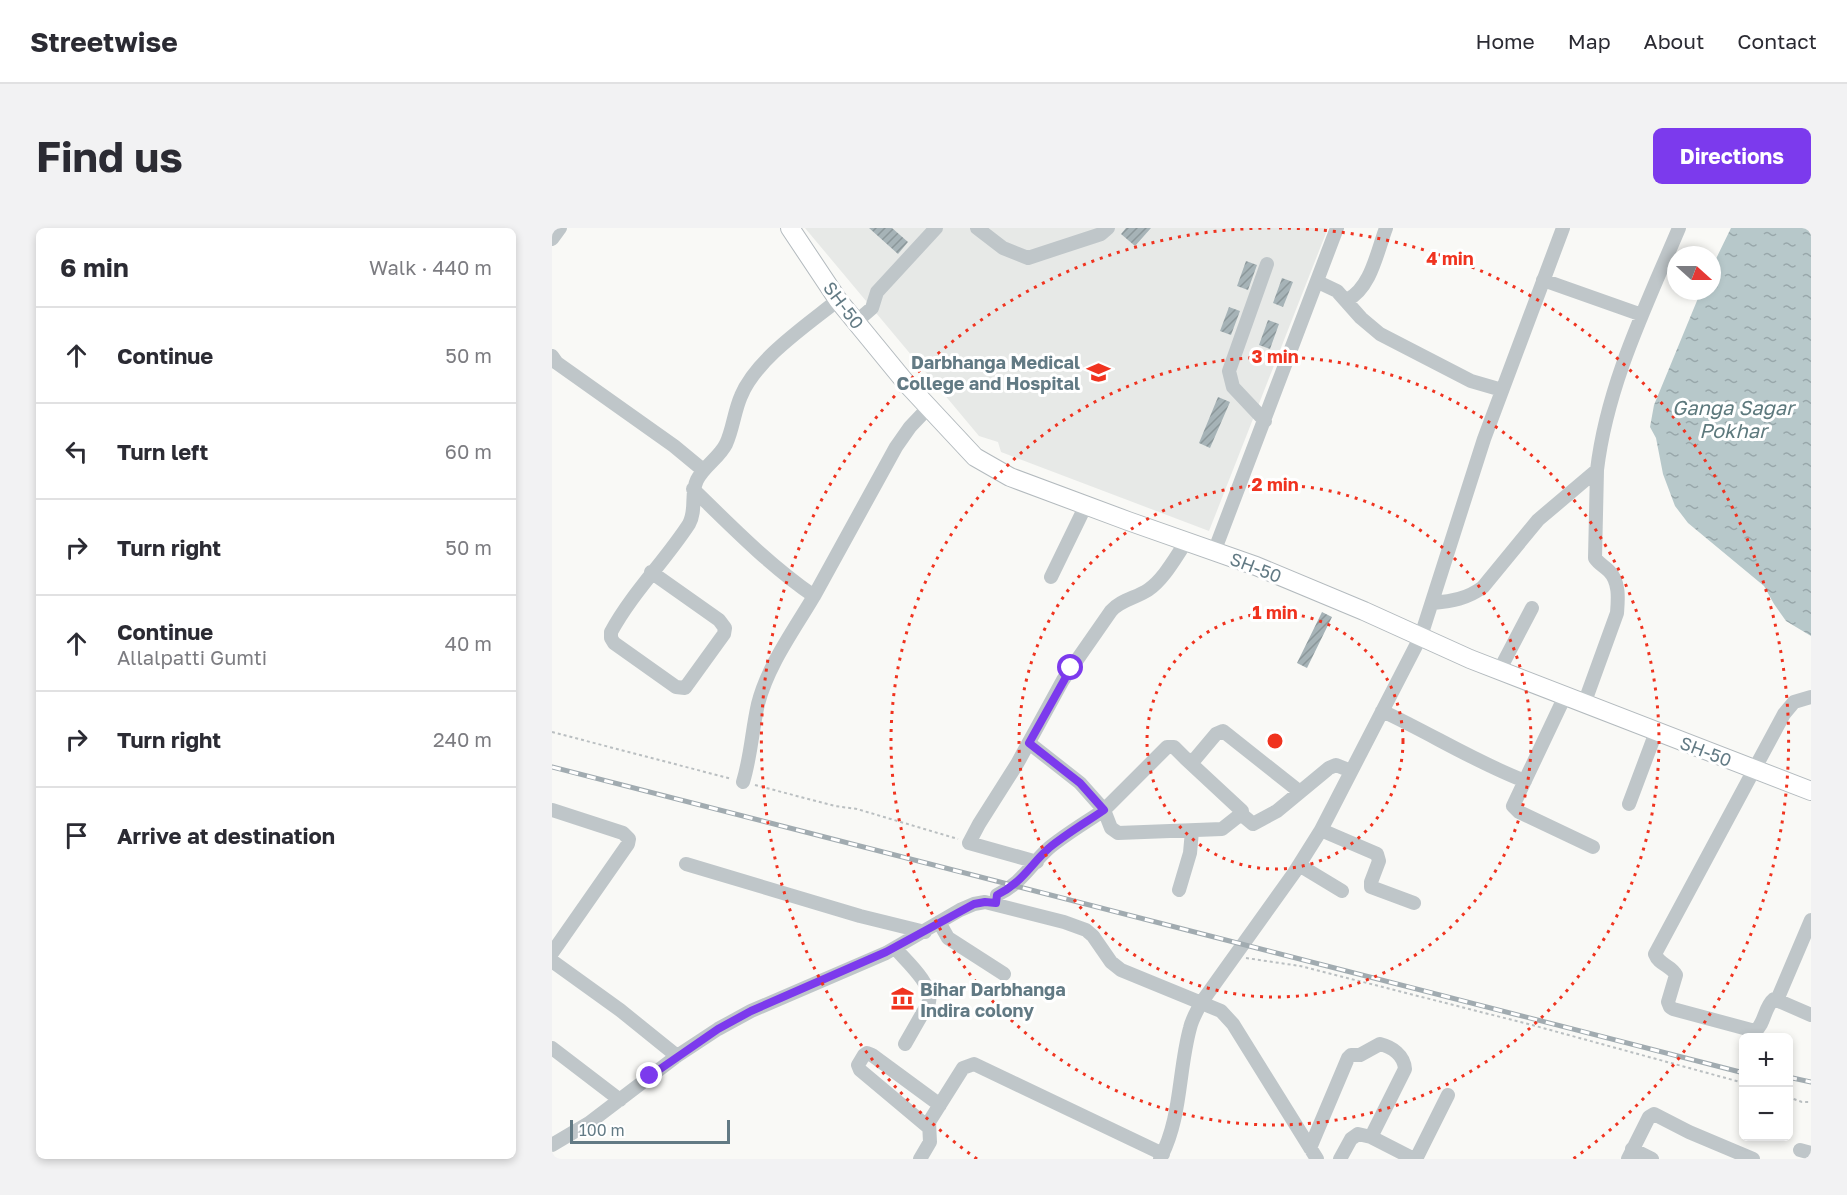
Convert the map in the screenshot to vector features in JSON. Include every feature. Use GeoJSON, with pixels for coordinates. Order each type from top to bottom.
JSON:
{"type":"FeatureCollection","features":[{"type":"Feature","properties":{"kind":"main road","name":"SH-50"},"geometry":{"type":"LineString","coordinates":[[790,228],[838,300],[928,408],[975,457],[987,465],[1010,477],[1256,566],[1499,671],[1811,791]]}},
{"type":"Feature","properties":{"kind":"street"},"geometry":{"type":"LineString","coordinates":[[552,239],[560,228]]}},
{"type":"Feature","properties":{"kind":"street"},"geometry":{"type":"LineString","coordinates":[[922,243],[924,228]]}},
{"type":"Feature","properties":{"kind":"street"},"geometry":{"type":"LineString","coordinates":[[857,321],[872,308],[877,292],[936,228]]}},
{"type":"Feature","properties":{"kind":"street"},"geometry":{"type":"LineString","coordinates":[[977,228],[1003,248],[1028,258],[1101,234],[1108,228]]}},
{"type":"Feature","properties":{"kind":"street"},"geometry":{"type":"LineString","coordinates":[[1215,552],[1337,228]]}},
{"type":"Feature","properties":{"kind":"street"},"geometry":{"type":"LineString","coordinates":[[1347,300],[1354,296],[1368,277],[1386,228]]}},
{"type":"Feature","properties":{"kind":"street"},"geometry":{"type":"LineString","coordinates":[[920,1159],[930,1142],[929,1122],[963,1068],[974,1064],[1161,1157],[1172,1132],[1178,1108],[1190,1026],[1201,1003],[1299,865],[1321,830],[1421,636],[1484,439],[1563,228]]}},
{"type":"Feature","properties":{"kind":"street"},"geometry":{"type":"LineString","coordinates":[[1584,704],[1617,614],[1617,587],[1611,572],[1595,558],[1597,470],[1606,415],[1642,315],[1679,228]]}},
{"type":"Feature","properties":{"kind":"street"},"geometry":{"type":"LineString","coordinates":[[1265,421],[1233,387],[1229,371],[1267,264]]}},
{"type":"Feature","properties":{"kind":"street"},"geometry":{"type":"LineString","coordinates":[[1543,280],[1642,315]]}},
{"type":"Feature","properties":{"kind":"street"},"geometry":{"type":"LineString","coordinates":[[1318,282],[1337,291],[1361,318],[1380,333],[1471,381],[1502,390]]}},
{"type":"Feature","properties":{"kind":"street"},"geometry":{"type":"LineString","coordinates":[[651,572],[719,620],[725,628],[724,634],[685,688],[676,687],[614,642],[611,638],[614,626],[651,572],[689,524],[693,514],[693,489],[703,470],[725,446],[740,397],[751,376],[766,360],[838,300]]}},
{"type":"Feature","properties":{"kind":"street"},"geometry":{"type":"LineString","coordinates":[[552,356],[557,363],[674,446],[703,470]]}},
{"type":"Feature","properties":{"kind":"street"},"geometry":{"type":"LineString","coordinates":[[743,782],[752,750],[758,704],[767,679],[896,447],[910,427],[928,408]]}},
{"type":"Feature","properties":{"kind":"street"},"geometry":{"type":"LineString","coordinates":[[1433,603],[1461,599],[1482,587],[1538,520],[1597,470]]}},
{"type":"Feature","properties":{"kind":"street"},"geometry":{"type":"LineString","coordinates":[[693,489],[762,557],[791,581],[814,596]]}},
{"type":"Feature","properties":{"kind":"street"},"geometry":{"type":"LineString","coordinates":[[1051,577],[1086,505]]}},
{"type":"Feature","properties":{"kind":"street"},"geometry":{"type":"LineString","coordinates":[[1037,862],[969,843],[1029,743],[1063,680],[1111,611],[1155,584],[1186,542]]}},
{"type":"Feature","properties":{"kind":"street"},"geometry":{"type":"LineString","coordinates":[[1499,671],[1532,608]]}},
{"type":"Feature","properties":{"kind":"street"},"geometry":{"type":"LineString","coordinates":[[1565,696],[1513,806],[1516,810],[1593,847]]}},
{"type":"Feature","properties":{"kind":"street"},"geometry":{"type":"LineString","coordinates":[[1811,697],[1799,699],[1789,706],[1656,954],[1659,962],[1671,968],[1676,975],[1668,1002],[1673,1010],[1755,1031],[1759,1028],[1770,1002],[1777,1000],[1811,1015]]}},
{"type":"Feature","properties":{"kind":"street"},"geometry":{"type":"LineString","coordinates":[[1382,711],[1431,734],[1454,749],[1525,781]]}},
{"type":"Feature","properties":{"kind":"street"},"geometry":{"type":"LineString","coordinates":[[1185,758],[1191,761],[1195,759],[1216,734],[1223,731],[1300,792]]}},
{"type":"Feature","properties":{"kind":"street"},"geometry":{"type":"LineString","coordinates":[[1629,804],[1656,732]]}},
{"type":"Feature","properties":{"kind":"street"},"geometry":{"type":"LineString","coordinates":[[1029,743],[1080,783],[1104,810],[1111,828],[1118,833],[1222,830],[1241,814],[1251,823],[1256,824],[1277,811],[1322,773],[1336,765],[1351,771]]}},
{"type":"Feature","properties":{"kind":"street"},"geometry":{"type":"LineString","coordinates":[[996,903],[997,895],[1008,890],[1023,878],[1058,841],[1104,810],[1167,747],[1174,747],[1242,811]]}},
{"type":"Feature","properties":{"kind":"street"},"geometry":{"type":"LineString","coordinates":[[552,810],[623,833],[629,839],[628,844],[552,953]]}},
{"type":"Feature","properties":{"kind":"street"},"geometry":{"type":"LineString","coordinates":[[1321,830],[1377,854],[1380,861],[1371,882],[1371,888],[1413,903]]}},
{"type":"Feature","properties":{"kind":"street"},"geometry":{"type":"LineString","coordinates":[[1179,890],[1190,853],[1192,831]]}},
{"type":"Feature","properties":{"kind":"street"},"geometry":{"type":"LineString","coordinates":[[686,864],[860,916],[925,932]]}},
{"type":"Feature","properties":{"kind":"street"},"geometry":{"type":"LineString","coordinates":[[1299,865],[1342,891]]}},
{"type":"Feature","properties":{"kind":"street"},"geometry":{"type":"LineString","coordinates":[[552,1145],[590,1123],[677,1056],[718,1029],[751,1011],[895,948],[974,904],[985,902],[996,903],[1086,930],[1093,936],[1111,962],[1121,970],[1221,1011],[1233,1024],[1314,1154]]}},
{"type":"Feature","properties":{"kind":"street"},"geometry":{"type":"LineString","coordinates":[[1777,1000],[1811,921]]}},
{"type":"Feature","properties":{"kind":"street"},"geometry":{"type":"LineString","coordinates":[[939,922],[948,938],[1004,974]]}},
{"type":"Feature","properties":{"kind":"street"},"geometry":{"type":"LineString","coordinates":[[895,948],[927,985],[930,996],[929,1002],[905,1044]]}},
{"type":"Feature","properties":{"kind":"street"},"geometry":{"type":"LineString","coordinates":[[552,961],[620,1010],[677,1056]]}},
{"type":"Feature","properties":{"kind":"street"},"geometry":{"type":"LineString","coordinates":[[1314,1154],[1348,1058],[1384,1044],[1400,1055],[1404,1069],[1371,1137]]}},
{"type":"Feature","properties":{"kind":"street"},"geometry":{"type":"LineString","coordinates":[[552,1048],[621,1100]]}},
{"type":"Feature","properties":{"kind":"street"},"geometry":{"type":"LineString","coordinates":[[928,1127],[860,1070],[858,1065],[864,1055],[867,1053],[872,1055],[939,1105]]}},
{"type":"Feature","properties":{"kind":"street"},"geometry":{"type":"LineString","coordinates":[[1340,1159],[1354,1136],[1358,1134],[1371,1137],[1415,1159],[1448,1095]]}},
{"type":"Feature","properties":{"kind":"street"},"geometry":{"type":"LineString","coordinates":[[1652,1159],[1630,1154],[1649,1117],[1654,1114],[1689,1132],[1753,1159]]}},
{"type":"Feature","properties":{"kind":"path"},"geometry":{"type":"LineString","coordinates":[[552,732],[835,806],[857,809],[969,843]]}},
{"type":"Feature","properties":{"kind":"path"},"geometry":{"type":"LineString","coordinates":[[1232,957],[1263,959],[1300,966],[1532,1024],[1739,1082]]}},
{"type":"Feature","properties":{"kind":"path"},"geometry":{"type":"LineString","coordinates":[[1793,1099],[1811,1102]]}},
{"type":"Feature","properties":{"kind":"shaded area","name":"Darbhanga Medical College and Hospital"},"geometry":{"type":"Polygon","coordinates":[[[805,228],[1328,228],[1209,531],[1001,452],[998,442],[979,436],[805,228]]]}},
{"type":"Feature","properties":{"kind":"water","name":"Ganga Sagar Pokhar"},"geometry":{"type":"Polygon","coordinates":[[[1731,228],[1811,228],[1811,636],[1786,621],[1764,586],[1688,523],[1675,506],[1663,474],[1656,438],[1650,427],[1654,405],[1697,300],[1721,300],[1721,249],[1731,228]]]}},
{"type":"Feature","properties":{"kind":"building"},"geometry":{"type":"Polygon","coordinates":[[[869,228],[892,228],[908,242],[898,254],[869,228]]]}},
{"type":"Feature","properties":{"kind":"building"},"geometry":{"type":"Polygon","coordinates":[[[1126,228],[1151,228],[1135,246],[1121,234],[1126,228]]]}},
{"type":"Feature","properties":{"kind":"building"},"geometry":{"type":"Polygon","coordinates":[[[1246,261],[1257,265],[1248,290],[1237,286],[1246,261]]]}},
{"type":"Feature","properties":{"kind":"building"},"geometry":{"type":"Polygon","coordinates":[[[1282,278],[1293,282],[1283,307],[1273,303],[1282,278]]]}},
{"type":"Feature","properties":{"kind":"building"},"geometry":{"type":"Polygon","coordinates":[[[1229,307],[1240,311],[1231,335],[1220,331],[1229,307]]]}},
{"type":"Feature","properties":{"kind":"building"},"geometry":{"type":"Polygon","coordinates":[[[1268,320],[1279,324],[1270,349],[1259,345],[1268,320]]]}},
{"type":"Feature","properties":{"kind":"building"},"geometry":{"type":"Polygon","coordinates":[[[1218,397],[1230,402],[1210,448],[1199,443],[1218,397]]]}},
{"type":"Feature","properties":{"kind":"building"},"geometry":{"type":"Polygon","coordinates":[[[1322,612],[1332,617],[1307,668],[1297,663],[1322,612]]]}},
{"type":"Feature","properties":{"kind":"railway"},"geometry":{"type":"LineString","coordinates":[[552,767],[1739,1072]]}},
{"type":"Feature","properties":{"kind":"railway"},"geometry":{"type":"LineString","coordinates":[[1793,1078],[1811,1082]]}},
{"type":"Feature","properties":{"kind":"place","name":"Darbhanga Medical College and Hospital"},"geometry":{"type":"Point","coordinates":[1098,372]}},
{"type":"Feature","properties":{"kind":"place","name":"Bihar Darbhanga Indira colony"},"geometry":{"type":"Point","coordinates":[902,999]}},
{"type":"Feature","properties":{"kind":"route"},"geometry":{"type":"LineString","coordinates":[[650,1076],[718,1029],[751,1011],[907,942],[960,910],[974,904],[996,903],[997,895],[1008,890],[1023,878],[1046,851],[1104,810],[1080,783],[1029,743],[1071,668]]}}]}
